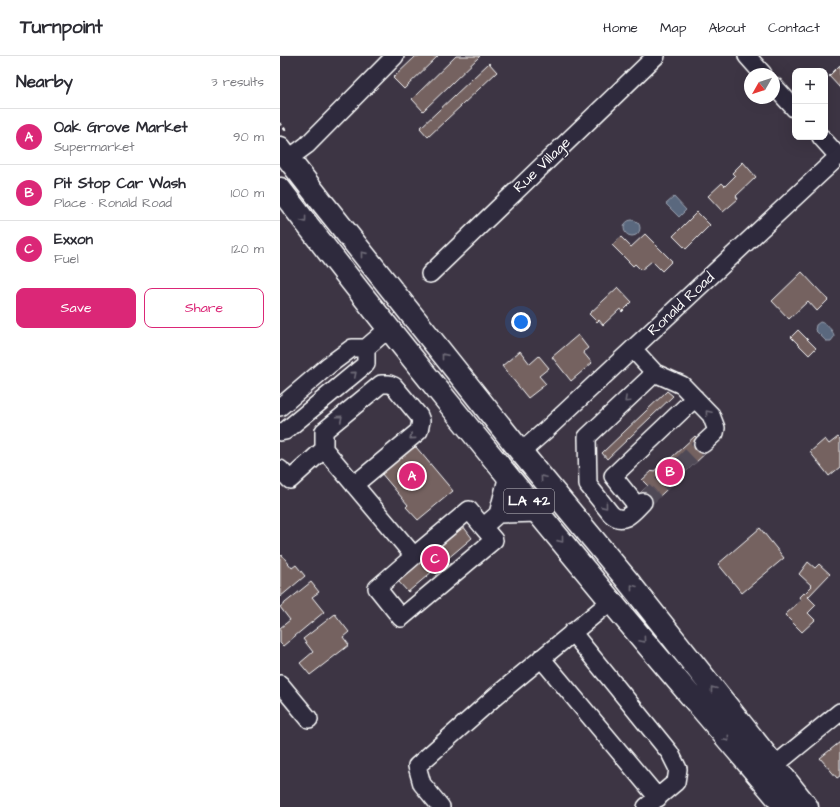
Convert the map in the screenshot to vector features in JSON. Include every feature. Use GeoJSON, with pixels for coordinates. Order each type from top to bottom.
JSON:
{"type":"FeatureCollection","features":[{"type":"Feature","properties":{"kind":"main road","name":"LA 42"},"geometry":{"type":"LineString","coordinates":[[283,157],[321,201],[521,452],[627,580],[807,807]]}},
{"type":"Feature","properties":{"kind":"main road","name":"LA 42"},"geometry":{"type":"LineString","coordinates":[[280,189],[388,329],[610,600],[785,807]]}},
{"type":"Feature","properties":{"kind":"main road"},"geometry":{"type":"LineString","coordinates":[[388,329],[431,362],[504,451],[510,454],[521,452]]}},
{"type":"Feature","properties":{"kind":"street"},"geometry":{"type":"LineString","coordinates":[[283,157],[307,145],[396,56]]}},
{"type":"Feature","properties":{"kind":"street","name":"Rue Village"},"geometry":{"type":"LineString","coordinates":[[430,274],[656,56]]}},
{"type":"Feature","properties":{"kind":"street"},"geometry":{"type":"LineString","coordinates":[[747,56],[758,68]]}},
{"type":"Feature","properties":{"kind":"street"},"geometry":{"type":"LineString","coordinates":[[780,93],[792,106]]}},
{"type":"Feature","properties":{"kind":"street"},"geometry":{"type":"LineString","coordinates":[[824,140],[839,156]]}},
{"type":"Feature","properties":{"kind":"street","name":"Ronald Road"},"geometry":{"type":"LineString","coordinates":[[521,452],[839,156]]}},
{"type":"Feature","properties":{"kind":"street"},"geometry":{"type":"LineString","coordinates":[[280,407],[352,348],[366,348],[388,329]]}},
{"type":"Feature","properties":{"kind":"street"},"geometry":{"type":"LineString","coordinates":[[280,432],[285,431],[366,364],[366,348]]}},
{"type":"Feature","properties":{"kind":"street"},"geometry":{"type":"LineString","coordinates":[[633,349],[655,373],[682,385],[711,415],[716,428],[715,433],[703,444]]}},
{"type":"Feature","properties":{"kind":"street"},"geometry":{"type":"LineString","coordinates":[[655,373],[587,438],[588,485],[615,518],[626,518],[640,505],[613,476],[695,398]]}},
{"type":"Feature","properties":{"kind":"street"},"geometry":{"type":"LineString","coordinates":[[313,379],[327,396]]}},
{"type":"Feature","properties":{"kind":"street"},"geometry":{"type":"LineString","coordinates":[[354,485],[419,431],[421,421],[419,416],[394,386],[390,384],[381,384],[324,430],[324,449],[354,485],[414,556]]}},
{"type":"Feature","properties":{"kind":"street"},"geometry":{"type":"LineString","coordinates":[[280,469],[290,480],[324,449]]}},
{"type":"Feature","properties":{"kind":"street"},"geometry":{"type":"LineString","coordinates":[[483,527],[498,514],[508,475]]}},
{"type":"Feature","properties":{"kind":"street"},"geometry":{"type":"LineString","coordinates":[[469,510],[483,527],[494,540],[401,618],[377,588],[469,510]]}},
{"type":"Feature","properties":{"kind":"street"},"geometry":{"type":"LineString","coordinates":[[498,514],[539,513]]}},
{"type":"Feature","properties":{"kind":"street"},"geometry":{"type":"LineString","coordinates":[[441,807],[422,784],[416,766],[496,695],[610,600]]}},
{"type":"Feature","properties":{"kind":"street"},"geometry":{"type":"LineString","coordinates":[[541,658],[652,802],[676,782],[678,769],[670,753],[572,632]]}},
{"type":"Feature","properties":{"kind":"street"},"geometry":{"type":"LineString","coordinates":[[280,684],[309,719]]}},
{"type":"Feature","properties":{"kind":"street"},"geometry":{"type":"LineString","coordinates":[[774,766],[840,712]]}},
{"type":"Feature","properties":{"kind":"water"},"geometry":{"type":"Polygon","coordinates":[[[674,197],[686,210],[679,217],[666,204],[674,197]]]}},
{"type":"Feature","properties":{"kind":"water"},"geometry":{"type":"Polygon","coordinates":[[[632,220],[639,225],[640,228],[635,235],[632,236],[625,231],[624,228],[629,221],[632,220]]]}},
{"type":"Feature","properties":{"kind":"water"},"geometry":{"type":"Polygon","coordinates":[[[820,322],[833,332],[834,337],[831,341],[826,341],[815,330],[816,325],[820,322]]]}},
{"type":"Feature","properties":{"kind":"building"},"geometry":{"type":"Polygon","coordinates":[[[416,56],[438,56],[404,89],[393,78],[416,56]]]}},
{"type":"Feature","properties":{"kind":"building"},"geometry":{"type":"Polygon","coordinates":[[[456,56],[480,56],[423,111],[412,99],[456,56]]]}},
{"type":"Feature","properties":{"kind":"building"},"geometry":{"type":"Polygon","coordinates":[[[489,63],[497,72],[428,137],[420,128],[489,63]]]}},
{"type":"Feature","properties":{"kind":"building"},"geometry":{"type":"Polygon","coordinates":[[[840,65],[840,88],[829,76],[840,65]]]}},
{"type":"Feature","properties":{"kind":"building"},"geometry":{"type":"Polygon","coordinates":[[[743,162],[756,177],[736,196],[738,199],[723,212],[708,196],[722,183],[725,186],[735,176],[732,173],[743,162]]]}},
{"type":"Feature","properties":{"kind":"building"},"geometry":{"type":"Polygon","coordinates":[[[697,212],[710,225],[686,249],[673,236],[697,212]]]}},
{"type":"Feature","properties":{"kind":"building"},"geometry":{"type":"Polygon","coordinates":[[[645,234],[672,261],[662,271],[652,261],[641,270],[635,264],[633,266],[612,245],[621,237],[631,247],[645,234]]]}},
{"type":"Feature","properties":{"kind":"building"},"geometry":{"type":"Polygon","coordinates":[[[802,272],[828,300],[817,311],[808,301],[789,319],[772,301],[802,272]]]}},
{"type":"Feature","properties":{"kind":"building"},"geometry":{"type":"Polygon","coordinates":[[[618,287],[632,302],[622,312],[620,309],[603,325],[599,320],[597,322],[589,314],[618,287]]]}},
{"type":"Feature","properties":{"kind":"building"},"geometry":{"type":"Polygon","coordinates":[[[798,330],[816,348],[809,355],[791,337],[798,330]]]}},
{"type":"Feature","properties":{"kind":"building"},"geometry":{"type":"Polygon","coordinates":[[[578,335],[588,348],[583,352],[592,363],[571,381],[552,357],[578,335]]]}},
{"type":"Feature","properties":{"kind":"building"},"geometry":{"type":"Polygon","coordinates":[[[520,351],[530,364],[539,356],[549,368],[539,376],[546,384],[528,398],[502,366],[520,351]]]}},
{"type":"Feature","properties":{"kind":"building"},"geometry":{"type":"Polygon","coordinates":[[[667,391],[673,396],[607,459],[602,453],[667,391]]]}},
{"type":"Feature","properties":{"kind":"building"},"geometry":{"type":"Polygon","coordinates":[[[695,436],[709,450],[648,507],[637,496],[648,486],[642,480],[652,471],[653,472],[659,467],[660,468],[695,436]]]}},
{"type":"Feature","properties":{"kind":"building"},"geometry":{"type":"Polygon","coordinates":[[[838,437],[840,439],[840,467],[829,476],[810,452],[825,439],[829,444],[838,437]]]}},
{"type":"Feature","properties":{"kind":"building"},"geometry":{"type":"Polygon","coordinates":[[[407,441],[413,448],[416,447],[453,491],[418,520],[406,507],[408,505],[381,473],[407,441]]]}},
{"type":"Feature","properties":{"kind":"building"},"geometry":{"type":"Polygon","coordinates":[[[463,526],[472,538],[408,592],[398,581],[463,526]]]}},
{"type":"Feature","properties":{"kind":"building"},"geometry":{"type":"Polygon","coordinates":[[[760,528],[784,558],[742,593],[718,564],[760,528]]]}},
{"type":"Feature","properties":{"kind":"building"},"geometry":{"type":"Polygon","coordinates":[[[282,555],[292,568],[296,565],[305,576],[280,597],[280,557],[282,555]]]}},
{"type":"Feature","properties":{"kind":"building"},"geometry":{"type":"Polygon","coordinates":[[[808,562],[815,568],[819,564],[830,574],[808,597],[816,605],[808,613],[815,620],[802,632],[785,615],[801,600],[799,597],[812,586],[799,574],[808,562]]]}},
{"type":"Feature","properties":{"kind":"building"},"geometry":{"type":"Polygon","coordinates":[[[311,582],[319,592],[312,597],[324,612],[283,646],[280,643],[280,628],[290,620],[280,607],[311,582]]]}},
{"type":"Feature","properties":{"kind":"building"},"geometry":{"type":"Polygon","coordinates":[[[335,614],[349,632],[343,637],[349,645],[310,675],[300,663],[313,652],[303,639],[335,614]]]}},
{"type":"Feature","properties":{"kind":"building"},"geometry":{"type":"Polygon","coordinates":[[[840,742],[840,776],[837,778],[820,758],[840,742]]]}},
{"type":"Feature","properties":{"kind":"tunnel"},"geometry":{"type":"LineString","coordinates":[[643,502],[703,444]]}},
{"type":"Feature","properties":{"kind":"place","name":"Pit Stop Car Wash"},"geometry":{"type":"Point","coordinates":[670,472]}},
{"type":"Feature","properties":{"kind":"place","name":"Oak Grove Market"},"geometry":{"type":"Point","coordinates":[412,476]}},
{"type":"Feature","properties":{"kind":"place","name":"Exxon"},"geometry":{"type":"Point","coordinates":[435,559]}}]}
